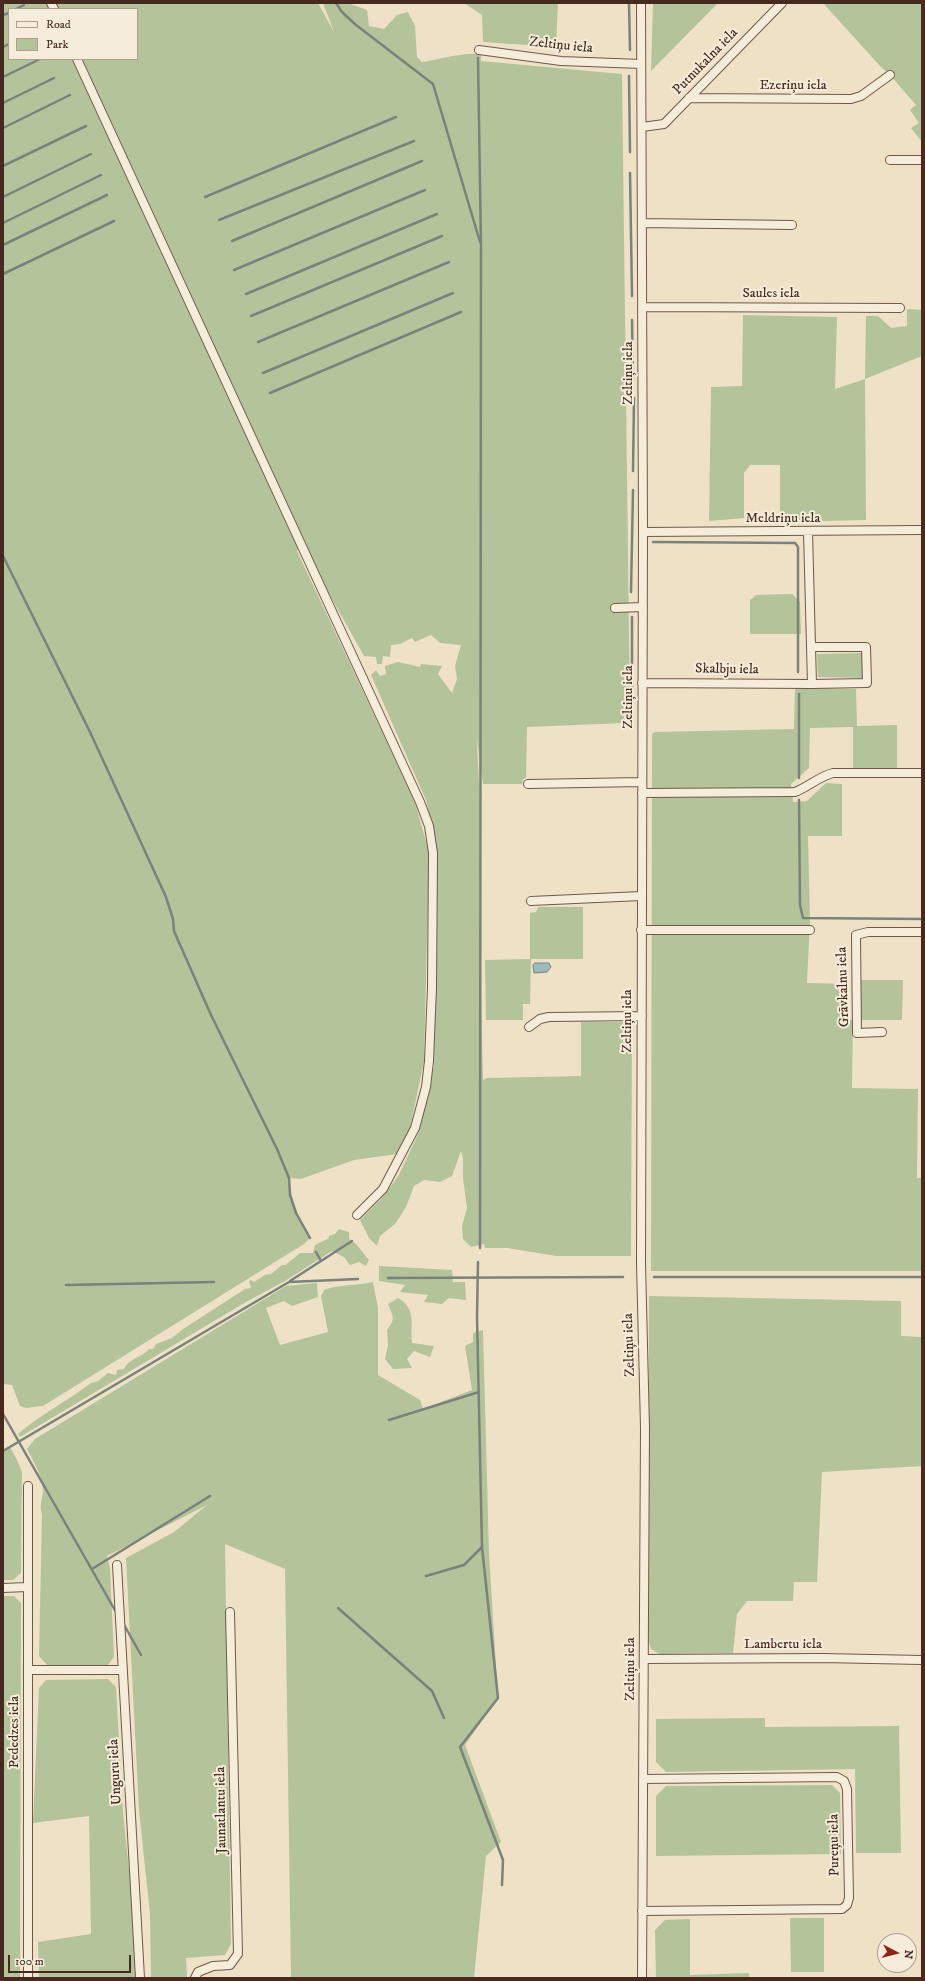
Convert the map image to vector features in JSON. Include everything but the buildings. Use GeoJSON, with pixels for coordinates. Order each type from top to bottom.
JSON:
{"type":"FeatureCollection","features":[{"type":"Feature","properties":{"kind":"street","name":"Zeltiņu iela"},"geometry":{"type":"LineString","coordinates":[[641,3],[640,64],[642,127],[643,532],[641,1263],[645,1428],[642,1978]]}},
{"type":"Feature","properties":{"kind":"street","name":"Putnukalna iela"},"geometry":{"type":"LineString","coordinates":[[642,127],[664,124],[782,3]]}},
{"type":"Feature","properties":{"kind":"street","name":"Zeltiņu iela"},"geometry":{"type":"LineString","coordinates":[[479,50],[561,60],[640,64]]}},
{"type":"Feature","properties":{"kind":"street"},"geometry":{"type":"LineString","coordinates":[[77,60],[420,802],[428,826],[433,853],[432,980],[429,1061],[426,1087],[415,1128],[383,1189],[357,1215]]}},
{"type":"Feature","properties":{"kind":"street","name":"Ezeriņu iela"},"geometry":{"type":"LineString","coordinates":[[689,98],[851,99],[861,96],[890,74]]}},
{"type":"Feature","properties":{"kind":"street"},"geometry":{"type":"LineString","coordinates":[[890,160],[922,160]]}},
{"type":"Feature","properties":{"kind":"street"},"geometry":{"type":"LineString","coordinates":[[642,223],[792,225]]}},
{"type":"Feature","properties":{"kind":"street","name":"Saules iela"},"geometry":{"type":"LineString","coordinates":[[642,307],[900,308]]}},
{"type":"Feature","properties":{"kind":"street","name":"Meldriņu iela"},"geometry":{"type":"LineString","coordinates":[[643,532],[922,530]]}},
{"type":"Feature","properties":{"kind":"street"},"geometry":{"type":"LineString","coordinates":[[808,532],[812,684]]}},
{"type":"Feature","properties":{"kind":"street"},"geometry":{"type":"LineString","coordinates":[[615,608],[643,606]]}},
{"type":"Feature","properties":{"kind":"street","name":"Skalbju iela"},"geometry":{"type":"LineString","coordinates":[[642,683],[867,683],[866,647],[811,647]]}},
{"type":"Feature","properties":{"kind":"street"},"geometry":{"type":"LineString","coordinates":[[642,793],[795,792],[810,786],[826,775],[833,773],[922,773]]}},
{"type":"Feature","properties":{"kind":"street"},"geometry":{"type":"LineString","coordinates":[[528,784],[642,782]]}},
{"type":"Feature","properties":{"kind":"street"},"geometry":{"type":"LineString","coordinates":[[531,901],[642,896]]}},
{"type":"Feature","properties":{"kind":"street"},"geometry":{"type":"LineString","coordinates":[[642,930],[810,930]]}},
{"type":"Feature","properties":{"kind":"street","name":"Grāvkalnu iela"},"geometry":{"type":"LineString","coordinates":[[882,1032],[856,1033],[856,935],[868,932],[922,932]]}},
{"type":"Feature","properties":{"kind":"street"},"geometry":{"type":"LineString","coordinates":[[528,1027],[540,1019],[549,1017],[642,1016]]}},
{"type":"Feature","properties":{"kind":"street","name":"Pededzes iela"},"geometry":{"type":"LineString","coordinates":[[28,1486],[28,1978]]}},
{"type":"Feature","properties":{"kind":"street","name":"Unguru iela"},"geometry":{"type":"LineString","coordinates":[[117,1565],[140,1978]]}},
{"type":"Feature","properties":{"kind":"street"},"geometry":{"type":"LineString","coordinates":[[3,1588],[27,1587]]}},
{"type":"Feature","properties":{"kind":"street","name":"Jaunatlantu iela"},"geometry":{"type":"LineString","coordinates":[[195,1978],[198,1972],[213,1966],[230,1965],[238,1954],[230,1612]]}},
{"type":"Feature","properties":{"kind":"street","name":"Lambertu iela"},"geometry":{"type":"LineString","coordinates":[[644,1659],[822,1658],[922,1660]]}},
{"type":"Feature","properties":{"kind":"street"},"geometry":{"type":"LineString","coordinates":[[28,1670],[123,1670]]}},
{"type":"Feature","properties":{"kind":"street","name":"Pureņu iela"},"geometry":{"type":"LineString","coordinates":[[642,1912],[842,1909],[847,1905],[848,1898],[847,1789],[844,1781],[837,1777],[643,1779]]}},
{"type":"Feature","properties":{"kind":"green space"},"geometry":{"type":"Polygon","coordinates":[[[3,3],[318,3],[334,32],[323,3],[348,3],[367,10],[369,26],[384,29],[397,15],[408,12],[415,26],[417,57],[422,62],[459,55],[481,54],[481,61],[622,74],[630,717],[625,723],[527,727],[526,778],[523,779],[522,784],[483,784],[477,739],[481,832],[479,909],[483,1080],[487,1078],[581,1076],[581,1022],[626,1022],[632,1027],[631,1256],[556,1256],[507,1248],[485,1248],[484,1244],[471,1247],[463,1239],[462,1226],[467,1208],[463,1178],[463,1158],[461,1151],[452,1176],[440,1182],[424,1180],[414,1186],[406,1207],[395,1224],[380,1236],[377,1246],[369,1238],[360,1220],[382,1198],[399,1175],[419,1132],[434,1066],[437,849],[426,800],[371,675],[376,670],[380,676],[386,674],[385,666],[398,662],[420,667],[421,664],[442,666],[438,674],[452,693],[457,679],[455,666],[461,645],[440,643],[431,635],[415,642],[412,638],[400,644],[391,645],[390,657],[383,656],[382,664],[377,664],[376,657],[364,656],[301,544],[297,551],[415,802],[429,853],[424,1061],[410,1128],[397,1154],[354,1160],[301,1179],[289,1178],[296,1209],[310,1238],[304,1244],[43,1406],[26,1408],[20,1406],[12,1385],[3,1384],[3,3]]]}},
{"type":"Feature","properties":{"kind":"green space"},"geometry":{"type":"Polygon","coordinates":[[[464,3],[558,3],[556,47],[483,42],[482,15],[464,3]]]}},
{"type":"Feature","properties":{"kind":"green space"},"geometry":{"type":"Polygon","coordinates":[[[653,3],[718,3],[651,71],[653,3]]]}},
{"type":"Feature","properties":{"kind":"green space"},"geometry":{"type":"Polygon","coordinates":[[[823,3],[922,3],[922,142],[911,128],[919,123],[910,110],[916,105],[823,3]]]}},
{"type":"Feature","properties":{"kind":"green space"},"geometry":{"type":"Polygon","coordinates":[[[907,309],[922,310],[922,356],[865,379],[866,316],[878,316],[891,328],[907,326],[907,309]]]}},
{"type":"Feature","properties":{"kind":"green space"},"geometry":{"type":"Polygon","coordinates":[[[743,315],[837,317],[835,389],[865,379],[866,520],[780,522],[780,465],[750,465],[744,473],[744,518],[709,521],[711,387],[742,386],[743,315]]]}},
{"type":"Feature","properties":{"kind":"green space"},"geometry":{"type":"Polygon","coordinates":[[[792,594],[800,602],[801,634],[750,634],[750,600],[756,595],[792,594]]]}},
{"type":"Feature","properties":{"kind":"green space"},"geometry":{"type":"Polygon","coordinates":[[[862,653],[862,678],[818,677],[817,654],[862,653]]]}},
{"type":"Feature","properties":{"kind":"green space"},"geometry":{"type":"Polygon","coordinates":[[[795,688],[856,689],[857,726],[897,725],[897,768],[853,768],[853,727],[810,728],[809,768],[791,784],[793,802],[807,801],[826,783],[842,784],[842,836],[808,836],[810,921],[807,983],[848,984],[848,1005],[844,1005],[844,1020],[853,1020],[852,1088],[918,1089],[917,1178],[922,1178],[922,1271],[651,1271],[652,734],[655,732],[794,729],[795,688]]]}},
{"type":"Feature","properties":{"kind":"green space"},"geometry":{"type":"Polygon","coordinates":[[[538,907],[583,907],[583,959],[531,959],[530,1004],[523,1004],[523,1020],[486,1020],[485,960],[530,959],[530,913],[536,912],[538,907]]]}},
{"type":"Feature","properties":{"kind":"green space"},"geometry":{"type":"Polygon","coordinates":[[[860,980],[903,980],[902,1020],[859,1020],[860,980]]]}},
{"type":"Feature","properties":{"kind":"green space"},"geometry":{"type":"Polygon","coordinates":[[[339,1229],[349,1232],[349,1239],[356,1244],[369,1260],[366,1266],[359,1262],[350,1265],[344,1257],[332,1251],[285,1281],[246,1302],[20,1437],[18,1434],[91,1383],[98,1381],[108,1373],[116,1375],[117,1370],[124,1369],[129,1362],[149,1349],[153,1349],[156,1344],[172,1338],[183,1329],[245,1289],[251,1288],[249,1281],[251,1280],[254,1282],[265,1275],[271,1274],[282,1265],[286,1265],[300,1253],[313,1253],[315,1245],[335,1234],[339,1229]]]}},
{"type":"Feature","properties":{"kind":"green space"},"geometry":{"type":"Polygon","coordinates":[[[379,1266],[452,1270],[453,1282],[465,1282],[466,1300],[449,1298],[442,1304],[424,1302],[428,1295],[400,1292],[405,1285],[379,1281],[379,1266]]]}},
{"type":"Feature","properties":{"kind":"green space"},"geometry":{"type":"Polygon","coordinates":[[[373,1282],[378,1308],[378,1375],[420,1400],[423,1409],[472,1390],[465,1346],[473,1342],[473,1333],[483,1330],[489,1554],[498,1698],[465,1745],[501,1842],[486,1856],[474,1978],[291,1978],[285,1569],[225,1544],[231,1944],[225,1955],[186,1958],[187,1978],[151,1978],[150,1914],[139,1810],[126,1558],[174,1532],[207,1505],[107,1556],[110,1569],[114,1657],[108,1665],[47,1665],[39,1656],[41,1506],[43,1486],[38,1470],[27,1449],[35,1439],[286,1286],[317,1283],[318,1297],[292,1306],[284,1301],[266,1308],[280,1345],[328,1332],[321,1296],[324,1290],[373,1282]]]}},
{"type":"Feature","properties":{"kind":"green space"},"geometry":{"type":"Polygon","coordinates":[[[649,1296],[901,1301],[901,1336],[922,1337],[922,1466],[822,1472],[817,1582],[794,1582],[793,1601],[747,1601],[737,1614],[733,1653],[659,1654],[651,1649],[648,1639],[649,1296]]]}},
{"type":"Feature","properties":{"kind":"green space"},"geometry":{"type":"Polygon","coordinates":[[[398,1298],[404,1302],[410,1312],[412,1343],[434,1346],[430,1357],[414,1351],[407,1359],[412,1368],[393,1369],[385,1359],[388,1345],[387,1330],[393,1320],[388,1304],[398,1298]]]}},
{"type":"Feature","properties":{"kind":"green space"},"geometry":{"type":"Polygon","coordinates":[[[10,1447],[22,1472],[21,1573],[13,1580],[3,1580],[3,1451],[10,1447]]]}},
{"type":"Feature","properties":{"kind":"green space"},"geometry":{"type":"Polygon","coordinates":[[[3,1596],[14,1596],[21,1603],[20,1978],[3,1978],[3,1596]]]}},
{"type":"Feature","properties":{"kind":"green space"},"geometry":{"type":"Polygon","coordinates":[[[108,1679],[116,1687],[123,1812],[134,1920],[135,1978],[39,1978],[38,1942],[91,1934],[89,1816],[33,1823],[39,1688],[46,1680],[108,1679]]]}},
{"type":"Feature","properties":{"kind":"green space"},"geometry":{"type":"Polygon","coordinates":[[[765,1718],[765,1727],[899,1726],[901,1853],[856,1853],[855,1769],[666,1772],[656,1762],[656,1719],[765,1718]]]}},
{"type":"Feature","properties":{"kind":"green space"},"geometry":{"type":"Polygon","coordinates":[[[832,1785],[840,1793],[841,1854],[656,1856],[656,1796],[666,1786],[832,1785]]]}},
{"type":"Feature","properties":{"kind":"green space"},"geometry":{"type":"Polygon","coordinates":[[[790,1918],[824,1918],[824,1972],[791,1972],[790,1918]]]}},
{"type":"Feature","properties":{"kind":"green space"},"geometry":{"type":"Polygon","coordinates":[[[690,1919],[690,1975],[749,1973],[749,1978],[656,1978],[655,1930],[665,1920],[690,1919]]]}},
{"type":"Feature","properties":{"kind":"water"},"geometry":{"type":"Polygon","coordinates":[[[535,963],[549,963],[551,967],[547,972],[534,973],[533,965],[535,963]]]}},
{"type":"Feature","properties":{"kind":"waterway"},"geometry":{"type":"LineString","coordinates":[[336,3],[342,12],[356,25],[433,84],[480,242]]}},
{"type":"Feature","properties":{"kind":"waterway"},"geometry":{"type":"LineString","coordinates":[[629,3],[630,50]]}},
{"type":"Feature","properties":{"kind":"waterway"},"geometry":{"type":"LineString","coordinates":[[18,8],[24,5]]}},
{"type":"Feature","properties":{"kind":"waterway"},"geometry":{"type":"LineString","coordinates":[[3,15],[8,13]]}},
{"type":"Feature","properties":{"kind":"waterway"},"geometry":{"type":"LineString","coordinates":[[3,47],[8,44]]}},
{"type":"Feature","properties":{"kind":"waterway"},"geometry":{"type":"LineString","coordinates":[[478,58],[481,246],[480,1248]]}},
{"type":"Feature","properties":{"kind":"waterway"},"geometry":{"type":"LineString","coordinates":[[3,77],[38,60]]}},
{"type":"Feature","properties":{"kind":"waterway"},"geometry":{"type":"LineString","coordinates":[[629,76],[630,152]]}},
{"type":"Feature","properties":{"kind":"waterway"},"geometry":{"type":"LineString","coordinates":[[3,103],[54,78]]}},
{"type":"Feature","properties":{"kind":"waterway"},"geometry":{"type":"LineString","coordinates":[[3,128],[70,95]]}},
{"type":"Feature","properties":{"kind":"waterway"},"geometry":{"type":"LineString","coordinates":[[205,197],[396,117]]}},
{"type":"Feature","properties":{"kind":"waterway"},"geometry":{"type":"LineString","coordinates":[[3,166],[86,126]]}},
{"type":"Feature","properties":{"kind":"waterway"},"geometry":{"type":"LineString","coordinates":[[219,220],[414,141]]}},
{"type":"Feature","properties":{"kind":"waterway"},"geometry":{"type":"LineString","coordinates":[[3,197],[91,154]]}},
{"type":"Feature","properties":{"kind":"waterway"},"geometry":{"type":"LineString","coordinates":[[232,241],[422,161]]}},
{"type":"Feature","properties":{"kind":"waterway"},"geometry":{"type":"LineString","coordinates":[[630,173],[632,296]]}},
{"type":"Feature","properties":{"kind":"waterway"},"geometry":{"type":"LineString","coordinates":[[3,223],[101,175]]}},
{"type":"Feature","properties":{"kind":"waterway"},"geometry":{"type":"LineString","coordinates":[[234,270],[425,190]]}},
{"type":"Feature","properties":{"kind":"waterway"},"geometry":{"type":"LineString","coordinates":[[3,245],[107,195]]}},
{"type":"Feature","properties":{"kind":"waterway"},"geometry":{"type":"LineString","coordinates":[[246,294],[437,214]]}},
{"type":"Feature","properties":{"kind":"waterway"},"geometry":{"type":"LineString","coordinates":[[3,274],[114,221]]}},
{"type":"Feature","properties":{"kind":"waterway"},"geometry":{"type":"LineString","coordinates":[[251,316],[442,236]]}},
{"type":"Feature","properties":{"kind":"waterway"},"geometry":{"type":"LineString","coordinates":[[258,342],[449,262]]}},
{"type":"Feature","properties":{"kind":"waterway"},"geometry":{"type":"LineString","coordinates":[[263,373],[453,293]]}},
{"type":"Feature","properties":{"kind":"waterway"},"geometry":{"type":"LineString","coordinates":[[270,393],[461,312]]}},
{"type":"Feature","properties":{"kind":"waterway"},"geometry":{"type":"LineString","coordinates":[[632,320],[633,380]]}},
{"type":"Feature","properties":{"kind":"waterway"},"geometry":{"type":"LineString","coordinates":[[633,471],[634,398]]}},
{"type":"Feature","properties":{"kind":"waterway"},"geometry":{"type":"LineString","coordinates":[[631,592],[633,490]]}},
{"type":"Feature","properties":{"kind":"waterway"},"geometry":{"type":"LineString","coordinates":[[653,542],[795,543],[798,547],[798,672]]}},
{"type":"Feature","properties":{"kind":"waterway"},"geometry":{"type":"LineString","coordinates":[[3,556],[90,732],[166,897],[173,919],[174,931],[211,1015],[277,1149],[289,1178],[290,1195],[296,1213],[310,1238]]}},
{"type":"Feature","properties":{"kind":"waterway"},"geometry":{"type":"LineString","coordinates":[[632,617],[632,706]]}},
{"type":"Feature","properties":{"kind":"waterway"},"geometry":{"type":"LineString","coordinates":[[799,694],[799,778]]}},
{"type":"Feature","properties":{"kind":"waterway"},"geometry":{"type":"LineString","coordinates":[[799,800],[800,905],[803,918],[922,919]]}},
{"type":"Feature","properties":{"kind":"waterway"},"geometry":{"type":"LineString","coordinates":[[290,1281],[352,1241]]}},
{"type":"Feature","properties":{"kind":"waterway"},"geometry":{"type":"LineString","coordinates":[[316,1252],[321,1261]]}},
{"type":"Feature","properties":{"kind":"waterway"},"geometry":{"type":"LineString","coordinates":[[478,1262],[477,1317],[482,1547],[498,1698],[460,1747],[503,1860],[502,1885]]}},
{"type":"Feature","properties":{"kind":"waterway"},"geometry":{"type":"LineString","coordinates":[[388,1278],[623,1277]]}},
{"type":"Feature","properties":{"kind":"waterway"},"geometry":{"type":"LineString","coordinates":[[654,1277],[922,1277]]}},
{"type":"Feature","properties":{"kind":"waterway"},"geometry":{"type":"LineString","coordinates":[[3,1451],[289,1282],[358,1279]]}},
{"type":"Feature","properties":{"kind":"waterway"},"geometry":{"type":"LineString","coordinates":[[66,1285],[214,1282]]}},
{"type":"Feature","properties":{"kind":"waterway"},"geometry":{"type":"LineString","coordinates":[[389,1420],[479,1392]]}},
{"type":"Feature","properties":{"kind":"waterway"},"geometry":{"type":"LineString","coordinates":[[3,1414],[116,1612]]}},
{"type":"Feature","properties":{"kind":"waterway"},"geometry":{"type":"LineString","coordinates":[[92,1569],[210,1496]]}},
{"type":"Feature","properties":{"kind":"waterway"},"geometry":{"type":"LineString","coordinates":[[426,1576],[464,1565],[482,1547]]}},
{"type":"Feature","properties":{"kind":"waterway"},"geometry":{"type":"LineString","coordinates":[[338,1608],[432,1691],[444,1718]]}},
{"type":"Feature","properties":{"kind":"waterway"},"geometry":{"type":"LineString","coordinates":[[123,1623],[141,1655]]}}]}
